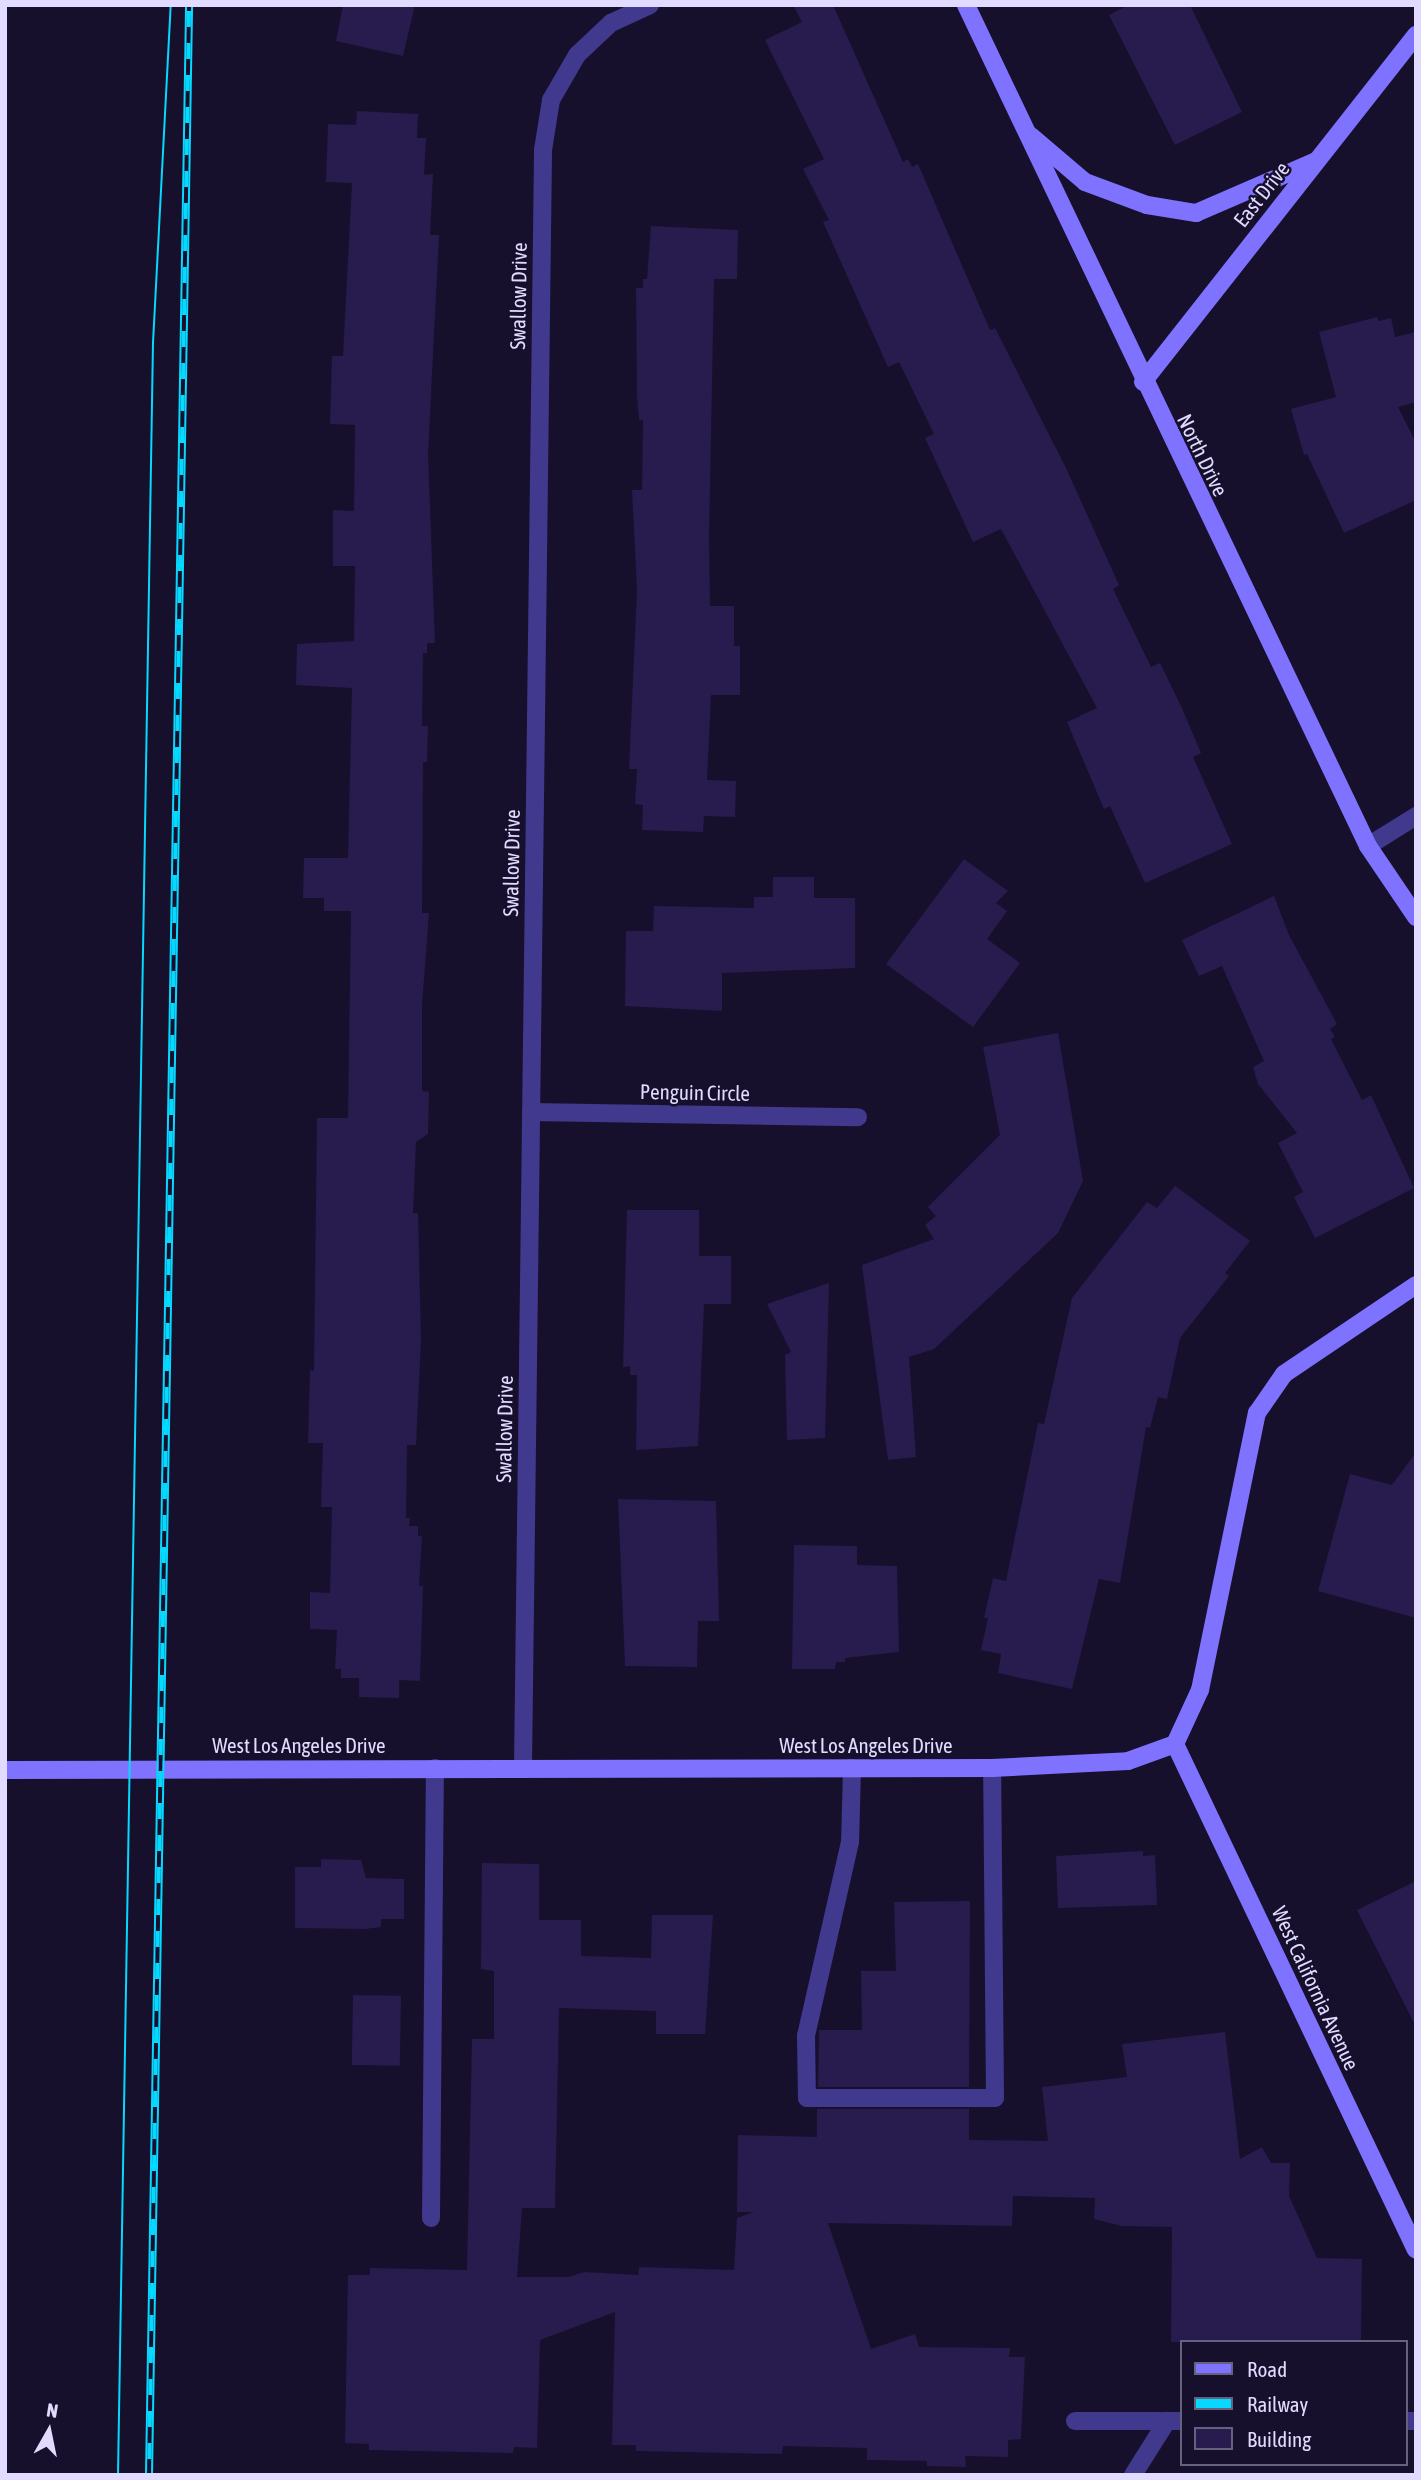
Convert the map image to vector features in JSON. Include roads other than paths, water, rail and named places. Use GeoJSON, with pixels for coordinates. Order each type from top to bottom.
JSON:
{"type":"FeatureCollection","features":[{"type":"Feature","properties":{"kind":"street","name":"Swallow Drive"},"geometry":{"type":"LineString","coordinates":[[523,1767],[543,150],[551,100],[577,55],[611,23],[650,5]]}},
{"type":"Feature","properties":{"kind":"street","name":"North Drive"},"geometry":{"type":"LineString","coordinates":[[965,5],[1143,382],[1368,846],[1416,917]]}},
{"type":"Feature","properties":{"kind":"street","name":"East Drive"},"geometry":{"type":"LineString","coordinates":[[1143,382],[1416,35]]}},
{"type":"Feature","properties":{"kind":"street"},"geometry":{"type":"LineString","coordinates":[[1025,131],[1085,182],[1147,205],[1196,213],[1317,160]]}},
{"type":"Feature","properties":{"kind":"street"},"geometry":{"type":"LineString","coordinates":[[1368,846],[1416,816]]}},
{"type":"Feature","properties":{"kind":"street","name":"Penguin Circle"},"geometry":{"type":"LineString","coordinates":[[531,1112],[858,1118]]}},
{"type":"Feature","properties":{"kind":"street"},"geometry":{"type":"LineString","coordinates":[[1175,1744],[1200,1690],[1257,1413],[1284,1374],[1416,1285]]}},
{"type":"Feature","properties":{"kind":"street","name":"West Los Angeles Drive"},"geometry":{"type":"LineString","coordinates":[[5,1770],[992,1768],[1128,1761],[1175,1744]]}},
{"type":"Feature","properties":{"kind":"street","name":"West California Avenue"},"geometry":{"type":"LineString","coordinates":[[1175,1744],[1416,2250]]}},
{"type":"Feature","properties":{"kind":"street"},"geometry":{"type":"LineString","coordinates":[[431,2218],[435,1768]]}},
{"type":"Feature","properties":{"kind":"street"},"geometry":{"type":"LineString","coordinates":[[852,1768],[850,1842],[806,2036],[807,2098],[995,2098],[992,1768]]}},
{"type":"Feature","properties":{"kind":"street"},"geometry":{"type":"LineString","coordinates":[[1075,2421],[1174,2421]]}},
{"type":"Feature","properties":{"kind":"street"},"geometry":{"type":"LineString","coordinates":[[1133,2475],[1174,2421]]}},
{"type":"Feature","properties":{"kind":"tram line"},"geometry":{"type":"LineString","coordinates":[[118,2475],[153,343],[171,5]]}},
{"type":"Feature","properties":{"kind":"railway"},"geometry":{"type":"LineString","coordinates":[[149,2475],[189,5]]}}]}
